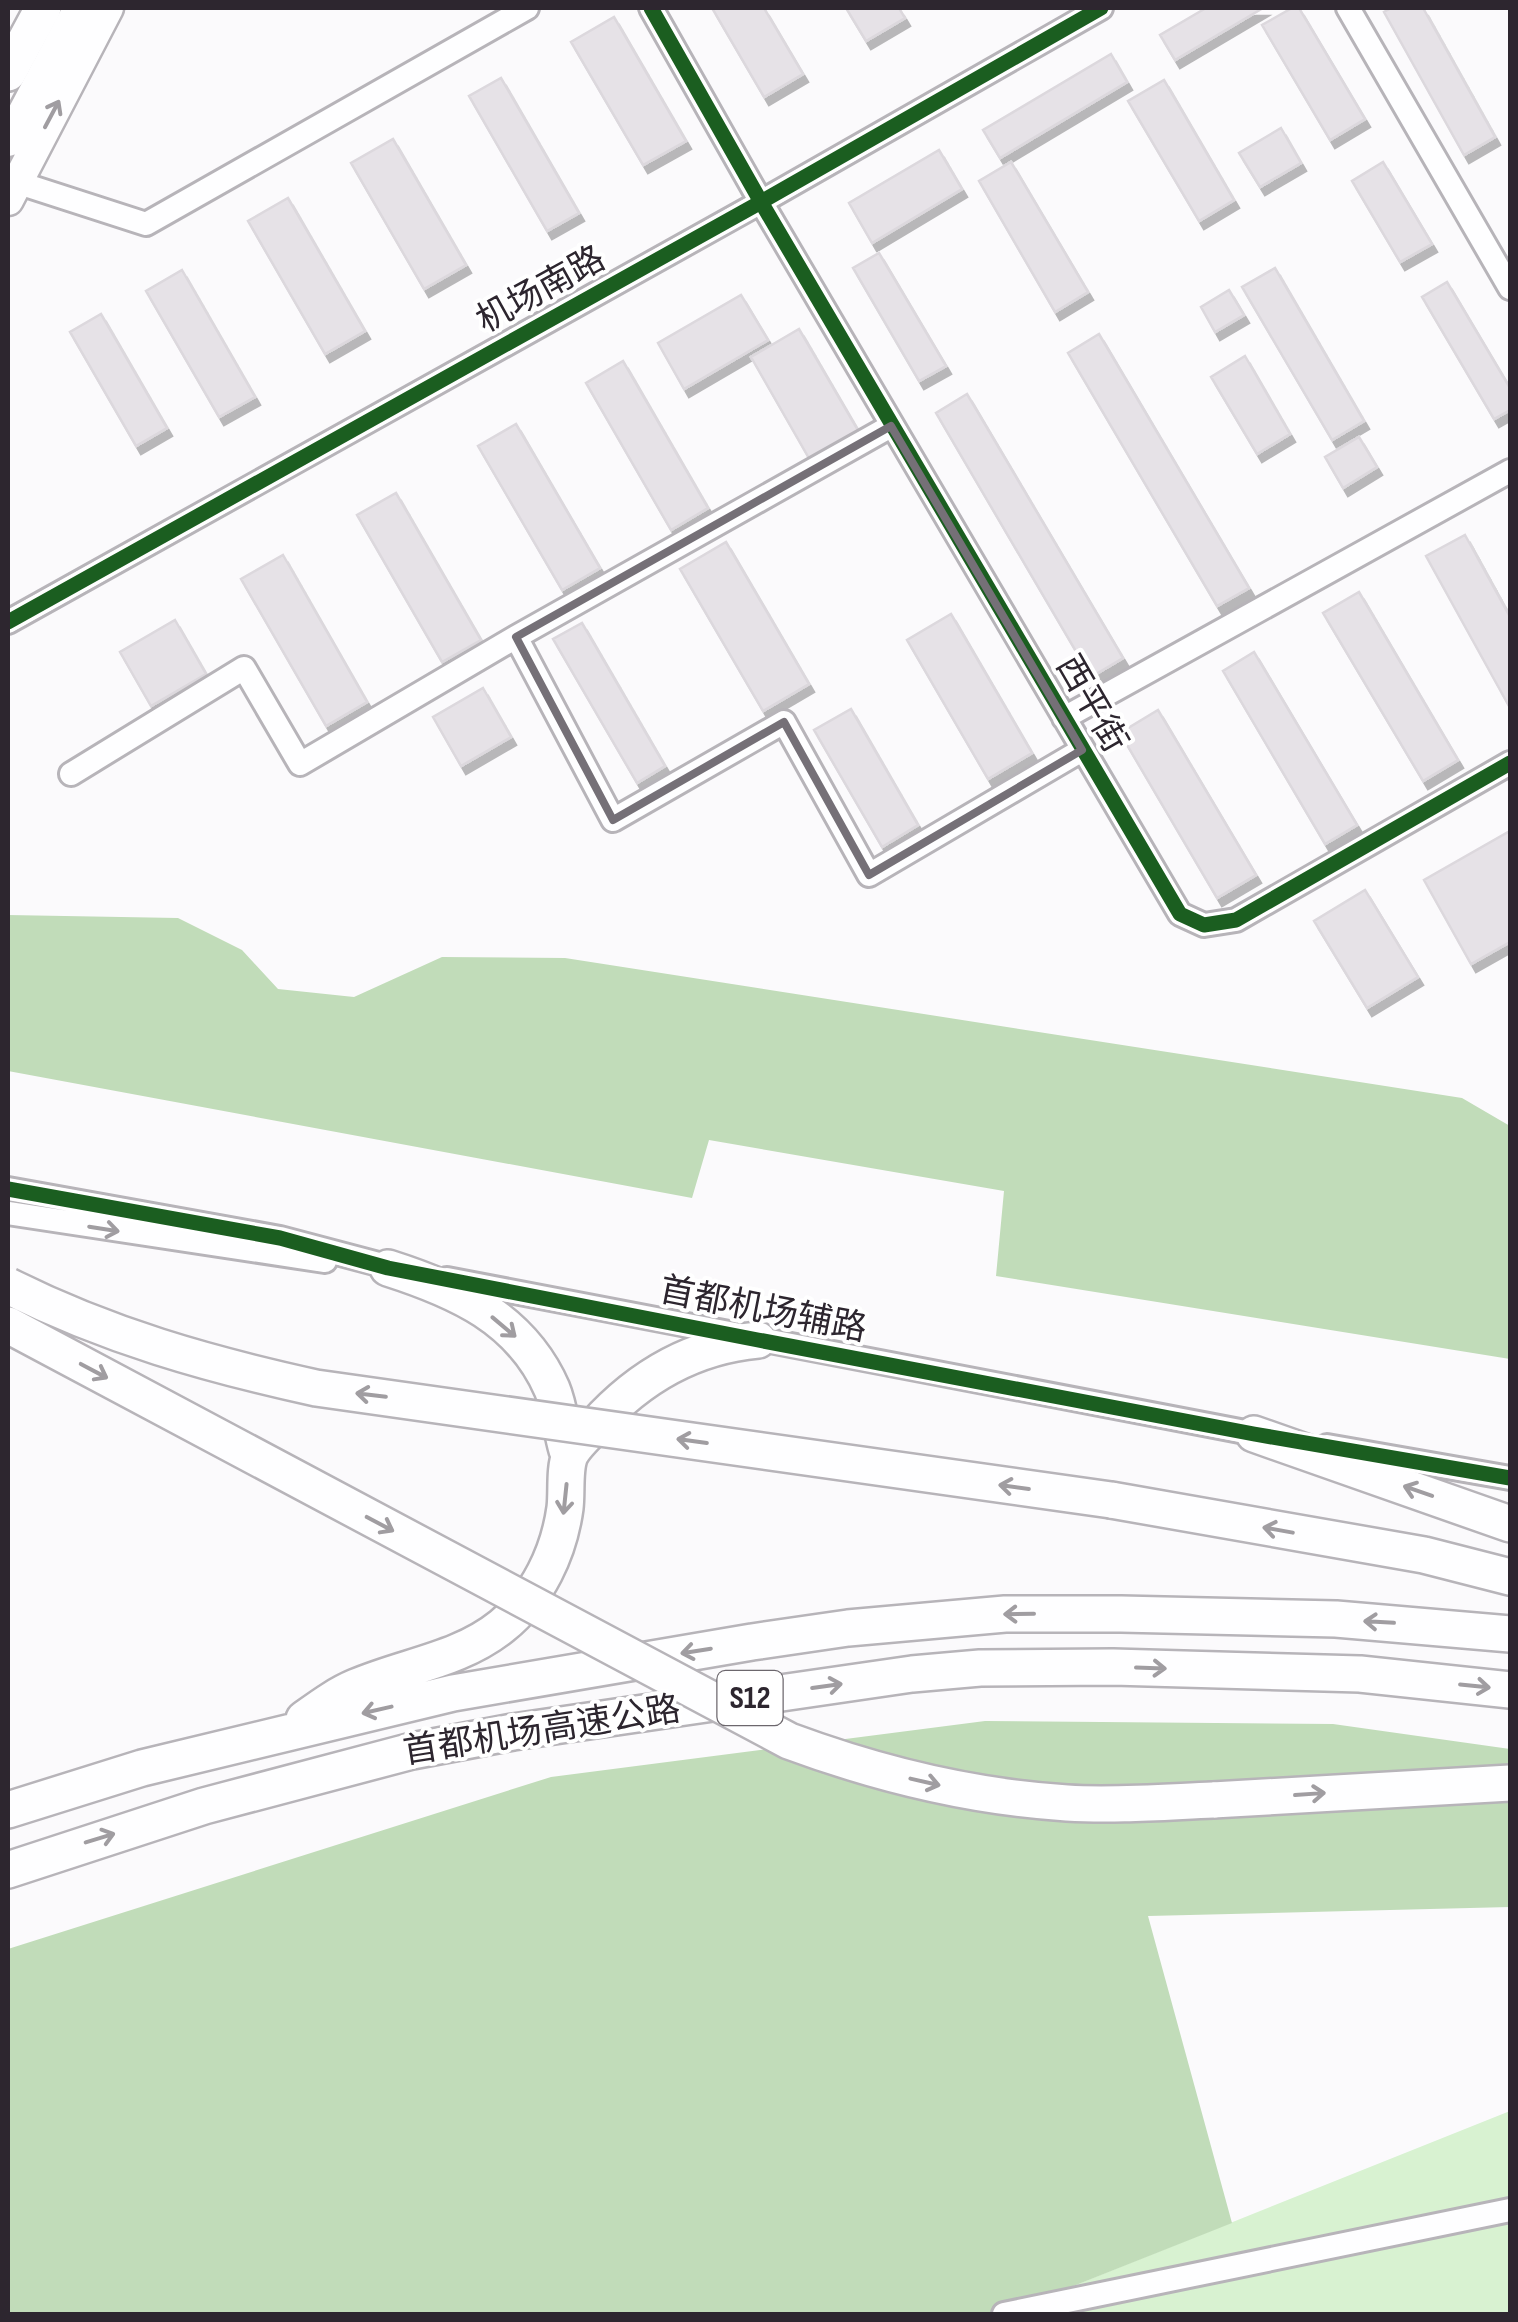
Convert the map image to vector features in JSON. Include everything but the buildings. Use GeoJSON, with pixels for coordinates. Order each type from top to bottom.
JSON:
{"type":"FeatureCollection","features":[{"type":"Feature","properties":{"kind":"highway"},"geometry":{"type":"LineString","coordinates":[[8,28],[18,8]]}},
{"type":"Feature","properties":{"kind":"highway"},"geometry":{"type":"LineString","coordinates":[[8,73],[43,8]]}},
{"type":"Feature","properties":{"kind":"highway"},"geometry":{"type":"LineString","coordinates":[[274,1735],[350,1689],[460,1652],[502,1626],[522,1607],[550,1566],[565,1510],[570,1456],[554,1394],[522,1342],[468,1297],[388,1268]]}},
{"type":"Feature","properties":{"kind":"highway"},"geometry":{"type":"LineString","coordinates":[[8,1286],[51,1308],[153,1347],[204,1363],[316,1388],[1110,1500],[1424,1556],[1510,1577]]}},
{"type":"Feature","properties":{"kind":"highway"},"geometry":{"type":"LineString","coordinates":[[8,1326],[789,1741],[851,1763],[1000,1796],[1102,1804],[1510,1783]]}},
{"type":"Feature","properties":{"kind":"highway"},"geometry":{"type":"LineString","coordinates":[[570,1456],[625,1394],[650,1376],[711,1348],[758,1340]]}},
{"type":"Feature","properties":{"kind":"highway"},"geometry":{"type":"LineString","coordinates":[[1254,1434],[1510,1524]]}},
{"type":"Feature","properties":{"kind":"highway","name":"首都机场高速公路"},"geometry":{"type":"LineString","coordinates":[[8,1810],[124,1773],[524,1679],[752,1642],[972,1616],[1268,1616],[1394,1622],[1510,1634]]}},
{"type":"Feature","properties":{"kind":"highway","name":"首都机场高速公路"},"geometry":{"type":"LineString","coordinates":[[8,1870],[204,1806],[412,1751],[486,1736],[912,1674],[980,1668],[1132,1667],[1360,1674],[1510,1690]]}},
{"type":"Feature","properties":{"kind":"main road"},"geometry":{"type":"LineString","coordinates":[[8,141],[79,8]]}},
{"type":"Feature","properties":{"kind":"main road"},"geometry":{"type":"LineString","coordinates":[[12,191],[108,8]]}},
{"type":"Feature","properties":{"kind":"street"},"geometry":{"type":"LineString","coordinates":[[12,191],[146,224],[527,8]]}},
{"type":"Feature","properties":{"kind":"street","name":"西平街"},"geometry":{"type":"LineString","coordinates":[[651,8],[760,202],[1180,914],[1204,925],[1236,920],[1510,763]]}},
{"type":"Feature","properties":{"kind":"street","name":"机场南路"},"geometry":{"type":"LineString","coordinates":[[8,622],[1101,8]]}},
{"type":"Feature","properties":{"kind":"street"},"geometry":{"type":"LineString","coordinates":[[1348,8],[1510,288]]}},
{"type":"Feature","properties":{"kind":"street"},"geometry":{"type":"LineString","coordinates":[[71,774],[244,668],[300,764],[516,637],[892,426]]}},
{"type":"Feature","properties":{"kind":"street"},"geometry":{"type":"LineString","coordinates":[[1064,718],[1510,472]]}},
{"type":"Feature","properties":{"kind":"street"},"geometry":{"type":"LineString","coordinates":[[516,637],[612,820],[784,722],[869,875],[1082,750]]}},
{"type":"Feature","properties":{"kind":"street","name":"首都机场辅路"},"geometry":{"type":"LineString","coordinates":[[8,1189],[280,1238],[388,1268],[758,1340],[1510,1478]]}},
{"type":"Feature","properties":{"kind":"street","name":"首都机场辅路"},"geometry":{"type":"LineString","coordinates":[[8,1213],[278,1257],[388,1268]]}},
{"type":"Feature","properties":{"kind":"street"},"geometry":{"type":"LineString","coordinates":[[1004,2314],[1510,2210]]}},
{"type":"Feature","properties":{"kind":"highlighted area"},"geometry":{"type":"Polygon","coordinates":[[[891,426],[1082,750],[869,875],[784,722],[613,820],[516,637],[891,426]]]}},
{"type":"Feature","properties":{"kind":"green space"},"geometry":{"type":"Polygon","coordinates":[[[8,915],[178,918],[242,950],[278,989],[354,997],[442,957],[565,958],[1462,1098],[1510,1126],[1510,1359],[996,1276],[1004,1191],[709,1140],[692,1198],[8,1071],[8,915]]]}},
{"type":"Feature","properties":{"kind":"green space"},"geometry":{"type":"Polygon","coordinates":[[[985,1721],[1333,1724],[1510,1749],[1510,1907],[1148,1916],[1232,2223],[1003,2314],[8,2314],[8,1949],[551,1777],[985,1721]]]}},
{"type":"Feature","properties":{"kind":"green space"},"geometry":{"type":"Polygon","coordinates":[[[1510,2111],[1510,2314],[1003,2314],[1510,2111]]]}},
{"type":"Feature","properties":{"kind":"cycle path"},"geometry":{"type":"LineString","coordinates":[[651,8],[1180,914],[1204,925],[1236,920],[1510,763]]}},
{"type":"Feature","properties":{"kind":"cycle path"},"geometry":{"type":"LineString","coordinates":[[8,622],[1101,8]]}},
{"type":"Feature","properties":{"kind":"cycle path"},"geometry":{"type":"LineString","coordinates":[[8,1189],[280,1238],[388,1268],[758,1340],[1510,1478]]}}]}
